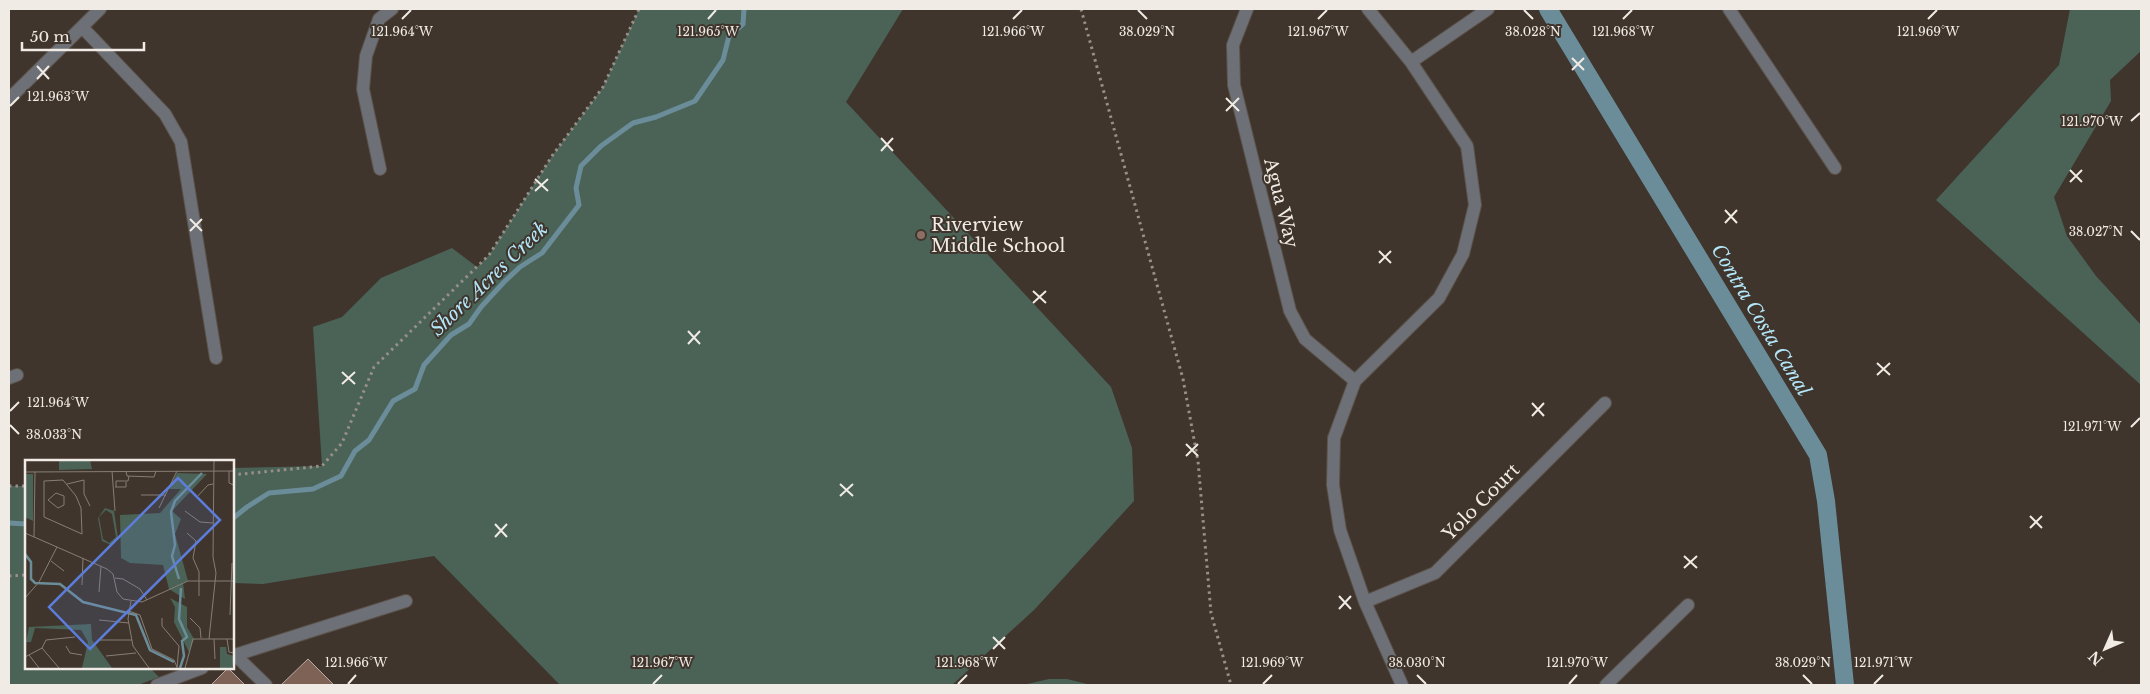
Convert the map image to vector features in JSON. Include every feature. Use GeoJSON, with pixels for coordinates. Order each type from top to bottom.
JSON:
{"type":"FeatureCollection","features":[{"type":"Feature","properties":{"kind":"street"},"geometry":{"type":"LineString","coordinates":[[9,98],[100,9]]}},
{"type":"Feature","properties":{"kind":"street"},"geometry":{"type":"LineString","coordinates":[[380,169],[363,89],[366,56],[379,19],[392,9]]}},
{"type":"Feature","properties":{"kind":"street","name":"Agua Way"},"geometry":{"type":"LineString","coordinates":[[1247,9],[1233,45],[1234,85],[1290,310],[1305,339],[1356,381]]}},
{"type":"Feature","properties":{"kind":"street"},"geometry":{"type":"LineString","coordinates":[[1368,9],[1411,62],[1467,146],[1475,205],[1462,254],[1439,298],[1356,381],[1334,438],[1333,485],[1340,530],[1365,602],[1402,685]]}},
{"type":"Feature","properties":{"kind":"street"},"geometry":{"type":"LineString","coordinates":[[1411,62],[1488,9]]}},
{"type":"Feature","properties":{"kind":"street"},"geometry":{"type":"LineString","coordinates":[[1729,9],[1835,168]]}},
{"type":"Feature","properties":{"kind":"street"},"geometry":{"type":"LineString","coordinates":[[82,27],[165,114],[180,142],[216,358]]}},
{"type":"Feature","properties":{"kind":"street","name":"Yolo Court"},"geometry":{"type":"LineString","coordinates":[[1365,602],[1435,572],[1605,403]]}},
{"type":"Feature","properties":{"kind":"street"},"geometry":{"type":"LineString","coordinates":[[266,685],[234,655],[406,601]]}},
{"type":"Feature","properties":{"kind":"street"},"geometry":{"type":"LineString","coordinates":[[1606,685],[1688,605]]}},
{"type":"Feature","properties":{"kind":"street"},"geometry":{"type":"LineString","coordinates":[[157,685],[199,669]]}},
{"type":"Feature","properties":{"kind":"path"},"geometry":{"type":"LineString","coordinates":[[234,475],[322,466],[342,442],[374,367],[490,255],[552,156],[602,87],[639,9]]}},
{"type":"Feature","properties":{"kind":"path"},"geometry":{"type":"LineString","coordinates":[[1081,9],[1183,379],[1198,461],[1211,613],[1231,685]]}},
{"type":"Feature","properties":{"kind":"path"},"geometry":{"type":"LineString","coordinates":[[9,486],[25,486]]}},
{"type":"Feature","properties":{"kind":"path"},"geometry":{"type":"LineString","coordinates":[[9,576],[25,575]]}},
{"type":"Feature","properties":{"kind":"green space","name":"Riverview Middle School"},"geometry":{"type":"Polygon","coordinates":[[[639,9],[903,9],[846,102],[1111,387],[1132,448],[1134,501],[1035,609],[952,685],[560,685],[434,556],[263,584],[234,583],[234,468],[322,466],[313,327],[342,317],[381,278],[452,248],[477,267],[489,255],[552,156],[603,87],[639,9]]]}},
{"type":"Feature","properties":{"kind":"green space"},"geometry":{"type":"Polygon","coordinates":[[[2070,9],[2141,9],[2141,51],[2110,80],[2111,101],[2054,197],[2067,236],[2096,276],[2141,325],[2141,385],[1936,200],[2059,65],[2070,9]]]}},
{"type":"Feature","properties":{"kind":"green space"},"geometry":{"type":"Polygon","coordinates":[[[9,486],[25,486],[25,669],[151,669],[159,677],[138,685],[9,685],[9,486]]]}},
{"type":"Feature","properties":{"kind":"green space"},"geometry":{"type":"Polygon","coordinates":[[[1049,679],[1067,679],[1091,685],[1023,685],[1049,679]]]}},
{"type":"Feature","properties":{"kind":"building"},"geometry":{"type":"Polygon","coordinates":[[[308,659],[334,685],[281,685],[308,659]]]}},
{"type":"Feature","properties":{"kind":"building"},"geometry":{"type":"Polygon","coordinates":[[[229,669],[245,685],[211,685],[229,669]]]}},
{"type":"Feature","properties":{"kind":"waterway","name":"Shore Acres Creek"},"geometry":{"type":"LineString","coordinates":[[234,517],[269,493],[313,489],[341,476],[355,451],[369,440],[393,401],[415,389],[424,365],[451,335],[469,324],[481,307],[520,267],[542,253],[579,205],[576,188],[581,166],[601,146],[633,123],[656,117],[695,101],[723,60],[729,36],[743,24],[744,9]]}},
{"type":"Feature","properties":{"kind":"waterway","name":"Contra Costa Canal"},"geometry":{"type":"LineString","coordinates":[[1548,9],[1818,455],[1826,501],[1845,685]]}},
{"type":"Feature","properties":{"kind":"waterway","name":"Shore Acres Creek"},"geometry":{"type":"LineString","coordinates":[[9,523],[25,524]]}},
{"type":"Feature","properties":{"kind":"place","name":"Riverview Middle School"},"geometry":{"type":"Point","coordinates":[921,235]}}]}
